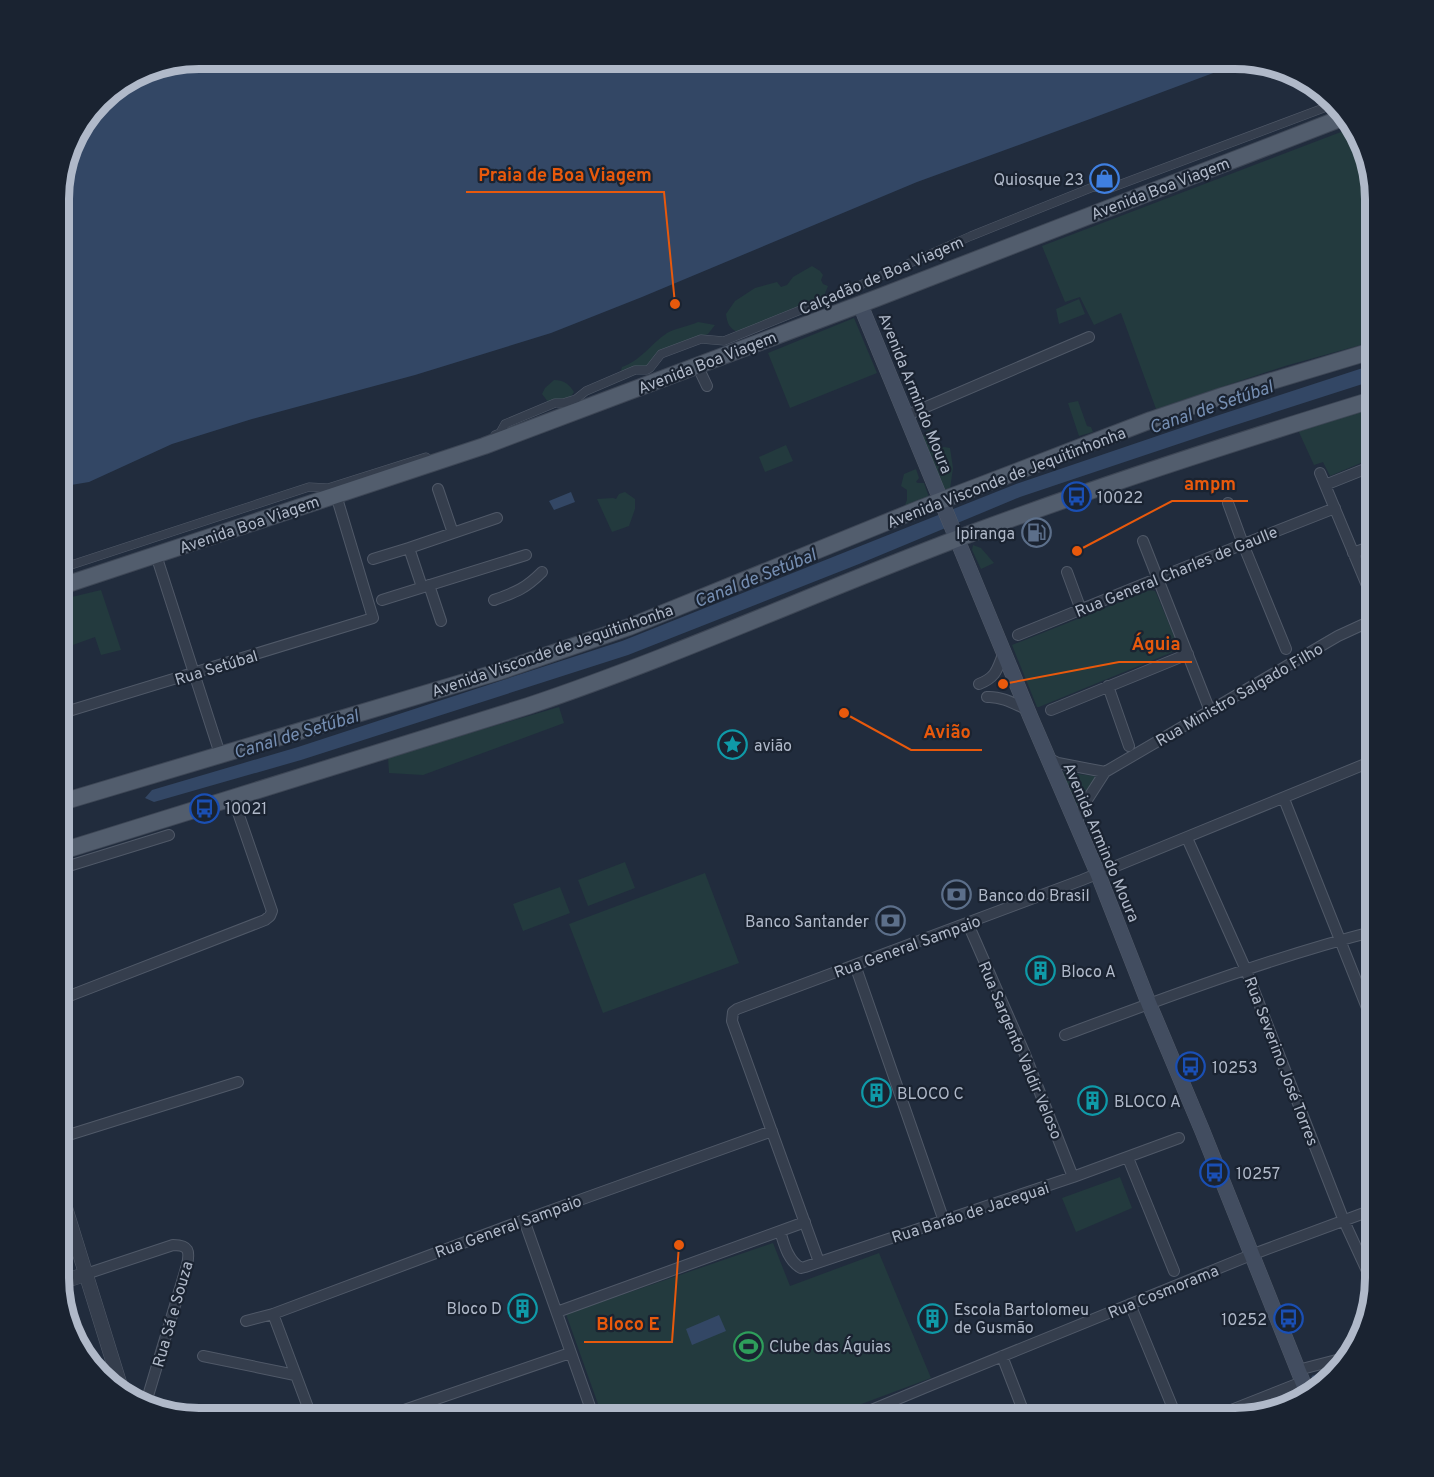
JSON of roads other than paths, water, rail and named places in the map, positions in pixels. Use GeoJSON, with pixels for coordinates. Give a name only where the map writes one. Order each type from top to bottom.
{"type":"FeatureCollection","features":[{"type":"Feature","properties":{"kind":"main road","name":"Avenida Boa Viagem"},"geometry":{"type":"LineString","coordinates":[[69,584],[484,446],[1338,120]]}},
{"type":"Feature","properties":{"kind":"main road","name":"Avenida Armindo Moura"},"geometry":{"type":"LineString","coordinates":[[860,304],[1098,874],[1303,1384]]}},
{"type":"Feature","properties":{"kind":"main road","name":"Avenida Visconde de Jequitinhonha"},"geometry":{"type":"LineString","coordinates":[[69,800],[501,671],[629,627],[943,505],[1152,420],[1222,396],[1365,353]]}},
{"type":"Feature","properties":{"kind":"main road"},"geometry":{"type":"LineString","coordinates":[[69,849],[593,684],[955,533],[1365,402]]}},
{"type":"Feature","properties":{"kind":"street","name":"Calçadão de Boa Viagem"},"geometry":{"type":"LineString","coordinates":[[69,566],[309,487],[328,488],[500,433],[505,424],[555,403],[563,404],[576,399],[586,391],[635,370],[647,370],[661,354],[701,339],[724,341],[1093,187],[1108,189],[1327,107]]}},
{"type":"Feature","properties":{"kind":"street"},"geometry":{"type":"LineString","coordinates":[[905,416],[1089,337]]}},
{"type":"Feature","properties":{"kind":"street"},"geometry":{"type":"LineString","coordinates":[[697,365],[707,387]]}},
{"type":"Feature","properties":{"kind":"street"},"geometry":{"type":"LineString","coordinates":[[1325,485],[1365,469]]}},
{"type":"Feature","properties":{"kind":"street"},"geometry":{"type":"LineString","coordinates":[[1320,473],[1365,581]]}},
{"type":"Feature","properties":{"kind":"street"},"geometry":{"type":"LineString","coordinates":[[438,489],[453,533]]}},
{"type":"Feature","properties":{"kind":"street","name":"Rua Setúbal"},"geometry":{"type":"LineString","coordinates":[[69,711],[373,618],[336,495]]}},
{"type":"Feature","properties":{"kind":"street"},"geometry":{"type":"LineString","coordinates":[[1228,503],[1286,649]]}},
{"type":"Feature","properties":{"kind":"street","name":"Rua General Charles de Gaulle"},"geometry":{"type":"LineString","coordinates":[[1018,635],[1335,508]]}},
{"type":"Feature","properties":{"kind":"street"},"geometry":{"type":"LineString","coordinates":[[373,559],[497,518]]}},
{"type":"Feature","properties":{"kind":"street"},"geometry":{"type":"LineString","coordinates":[[1143,540],[1210,711]]}},
{"type":"Feature","properties":{"kind":"street"},"geometry":{"type":"LineString","coordinates":[[409,548],[441,621]]}},
{"type":"Feature","properties":{"kind":"street"},"geometry":{"type":"LineString","coordinates":[[1353,553],[1365,549]]}},
{"type":"Feature","properties":{"kind":"street"},"geometry":{"type":"LineString","coordinates":[[156,555],[220,754]]}},
{"type":"Feature","properties":{"kind":"street"},"geometry":{"type":"LineString","coordinates":[[382,600],[526,555]]}},
{"type":"Feature","properties":{"kind":"street"},"geometry":{"type":"LineString","coordinates":[[494,600],[519,591],[542,572]]}},
{"type":"Feature","properties":{"kind":"street"},"geometry":{"type":"LineString","coordinates":[[1067,572],[1081,610]]}},
{"type":"Feature","properties":{"kind":"street","name":"Rua Ministro Salgado Filho"},"geometry":{"type":"LineString","coordinates":[[1076,823],[1087,800],[1105,772],[1338,636],[1365,624]]}},
{"type":"Feature","properties":{"kind":"street"},"geometry":{"type":"LineString","coordinates":[[1004,652],[991,679],[991,697],[1011,702],[1028,710]]}},
{"type":"Feature","properties":{"kind":"street"},"geometry":{"type":"LineString","coordinates":[[1051,710],[1188,654]]}},
{"type":"Feature","properties":{"kind":"street"},"geometry":{"type":"LineString","coordinates":[[979,684],[991,679]]}},
{"type":"Feature","properties":{"kind":"street"},"geometry":{"type":"LineString","coordinates":[[1108,686],[1130,746]]}},
{"type":"Feature","properties":{"kind":"street"},"geometry":{"type":"LineString","coordinates":[[1048,758],[1058,763],[1105,772]]}},
{"type":"Feature","properties":{"kind":"street","name":"Rua General Sampaio"},"geometry":{"type":"LineString","coordinates":[[819,1262],[732,1021],[733,1012],[1098,874],[1365,768]]}},
{"type":"Feature","properties":{"kind":"street"},"geometry":{"type":"LineString","coordinates":[[69,996],[265,920],[270,916],[272,911],[233,798]]}},
{"type":"Feature","properties":{"kind":"street"},"geometry":{"type":"LineString","coordinates":[[1284,799],[1365,1002]]}},
{"type":"Feature","properties":{"kind":"street"},"geometry":{"type":"LineString","coordinates":[[69,866],[169,835]]}},
{"type":"Feature","properties":{"kind":"street","name":"Rua Severino José Torres"},"geometry":{"type":"LineString","coordinates":[[1187,838],[1246,970],[1344,1221],[1365,1266]]}},
{"type":"Feature","properties":{"kind":"street","name":"Rua Sargento Valdir Veloso"},"geometry":{"type":"LineString","coordinates":[[968,924],[1024,1052],[1074,1177]]}},
{"type":"Feature","properties":{"kind":"street"},"geometry":{"type":"LineString","coordinates":[[1065,1035],[1246,970],[1365,934]]}},
{"type":"Feature","properties":{"kind":"street"},"geometry":{"type":"LineString","coordinates":[[855,965],[944,1221]]}},
{"type":"Feature","properties":{"kind":"street"},"geometry":{"type":"LineString","coordinates":[[69,1135],[238,1082]]}},
{"type":"Feature","properties":{"kind":"street","name":"Rua General Sampaio"},"geometry":{"type":"LineString","coordinates":[[246,1321],[273,1314],[524,1220],[772,1131]]}},
{"type":"Feature","properties":{"kind":"street","name":"Rua Barão de Jaceguai"},"geometry":{"type":"LineString","coordinates":[[780,1231],[788,1254],[794,1264],[801,1268],[1074,1177],[1179,1138]]}},
{"type":"Feature","properties":{"kind":"street"},"geometry":{"type":"LineString","coordinates":[[1128,1158],[1174,1271]]}},
{"type":"Feature","properties":{"kind":"street","name":"Rua Cosmorama"},"geometry":{"type":"LineString","coordinates":[[879,1407],[1251,1255],[1365,1213]]}},
{"type":"Feature","properties":{"kind":"street"},"geometry":{"type":"LineString","coordinates":[[524,1220],[590,1408]]}},
{"type":"Feature","properties":{"kind":"street"},"geometry":{"type":"LineString","coordinates":[[69,1221],[119,1380]]}},
{"type":"Feature","properties":{"kind":"street"},"geometry":{"type":"LineString","coordinates":[[556,1312],[805,1222]]}},
{"type":"Feature","properties":{"kind":"street","name":"Rua Sá e Souza"},"geometry":{"type":"LineString","coordinates":[[69,1280],[173,1245],[180,1245],[188,1250],[187,1265],[148,1397]]}},
{"type":"Feature","properties":{"kind":"street"},"geometry":{"type":"LineString","coordinates":[[1130,1304],[1173,1408]]}},
{"type":"Feature","properties":{"kind":"street"},"geometry":{"type":"LineString","coordinates":[[273,1314],[308,1408]]}},
{"type":"Feature","properties":{"kind":"street"},"geometry":{"type":"LineString","coordinates":[[412,1408],[570,1353]]}},
{"type":"Feature","properties":{"kind":"street"},"geometry":{"type":"LineString","coordinates":[[203,1356],[295,1375]]}},
{"type":"Feature","properties":{"kind":"street"},"geometry":{"type":"LineString","coordinates":[[1002,1356],[1022,1408]]}},
{"type":"Feature","properties":{"kind":"street"},"geometry":{"type":"LineString","coordinates":[[1241,1408],[1303,1384],[1328,1369]]}},
{"type":"Feature","properties":{"kind":"water"},"geometry":{"type":"Polygon","coordinates":[[[199,69],[1224,69],[917,182],[551,333],[415,375],[252,419],[172,444],[89,482],[69,485],[69,190],[71,173],[82,141],[101,113],[127,91],[157,76],[173,71],[199,69]]]}},
{"type":"Feature","properties":{"kind":"water"},"geometry":{"type":"Polygon","coordinates":[[[1365,367],[1365,383],[1020,497],[859,564],[628,655],[301,760],[154,802],[145,798],[152,790],[298,747],[622,641],[1016,484],[1365,367]]]}},
{"type":"Feature","properties":{"kind":"water"},"geometry":{"type":"Polygon","coordinates":[[[571,492],[575,502],[554,510],[549,501],[571,492]]]}},
{"type":"Feature","properties":{"kind":"water"},"geometry":{"type":"Polygon","coordinates":[[[719,1315],[726,1331],[692,1345],[686,1329],[719,1315]]]}},
{"type":"Feature","properties":{"kind":"waterway"},"geometry":{"type":"LineString","coordinates":[[1313,1377],[1323,1374]]}},
{"type":"Feature","properties":{"kind":"place","name":"Quiosque 23"},"geometry":{"type":"Point","coordinates":[1105,179]}},
{"type":"Feature","properties":{"kind":"place","name":"Praia de Boa Viagem"},"geometry":{"type":"Point","coordinates":[675,304]}},
{"type":"Feature","properties":{"kind":"place","name":"10022"},"geometry":{"type":"Point","coordinates":[1076,497]}},
{"type":"Feature","properties":{"kind":"place","name":"Ipiranga"},"geometry":{"type":"Point","coordinates":[1036,533]}},
{"type":"Feature","properties":{"kind":"place","name":"ampm"},"geometry":{"type":"Point","coordinates":[1077,551]}},
{"type":"Feature","properties":{"kind":"place","name":"Águia"},"geometry":{"type":"Point","coordinates":[1003,684]}},
{"type":"Feature","properties":{"kind":"place","name":"Avião"},"geometry":{"type":"Point","coordinates":[844,713]}},
{"type":"Feature","properties":{"kind":"place","name":"avião"},"geometry":{"type":"Point","coordinates":[733,745]}},
{"type":"Feature","properties":{"kind":"place","name":"10021"},"geometry":{"type":"Point","coordinates":[204,808]}},
{"type":"Feature","properties":{"kind":"place","name":"Banco do Brasil"},"geometry":{"type":"Point","coordinates":[957,895]}},
{"type":"Feature","properties":{"kind":"place","name":"Banco Santander"},"geometry":{"type":"Point","coordinates":[890,921]}},
{"type":"Feature","properties":{"kind":"place","name":"Bloco A"},"geometry":{"type":"Point","coordinates":[1040,971]}},
{"type":"Feature","properties":{"kind":"place","name":"10253"},"geometry":{"type":"Point","coordinates":[1191,1067]}},
{"type":"Feature","properties":{"kind":"place","name":"BLOCO C"},"geometry":{"type":"Point","coordinates":[876,1093]}},
{"type":"Feature","properties":{"kind":"place","name":"BLOCO A"},"geometry":{"type":"Point","coordinates":[1093,1101]}},
{"type":"Feature","properties":{"kind":"place","name":"10257"},"geometry":{"type":"Point","coordinates":[1215,1173]}},
{"type":"Feature","properties":{"kind":"place","name":"Bloco E"},"geometry":{"type":"Point","coordinates":[679,1245]}},
{"type":"Feature","properties":{"kind":"place","name":"Bloco D"},"geometry":{"type":"Point","coordinates":[523,1308]}},
{"type":"Feature","properties":{"kind":"place","name":"Escola Bartolomeu de Gusmão"},"geometry":{"type":"Point","coordinates":[933,1318]}},
{"type":"Feature","properties":{"kind":"place","name":"10252"},"geometry":{"type":"Point","coordinates":[1288,1319]}},
{"type":"Feature","properties":{"kind":"place","name":"Clube das Águias"},"geometry":{"type":"Point","coordinates":[748,1346]}},
{"type":"Feature","properties":{"kind":"water label","name":"Canal de Setúbal"},"geometry":{"type":"Point","coordinates":[1211,407]}},
{"type":"Feature","properties":{"kind":"water label","name":"Canal de Setúbal"},"geometry":{"type":"Point","coordinates":[755,578]}},
{"type":"Feature","properties":{"kind":"water label","name":"Canal de Setúbal"},"geometry":{"type":"Point","coordinates":[296,734]}}]}
